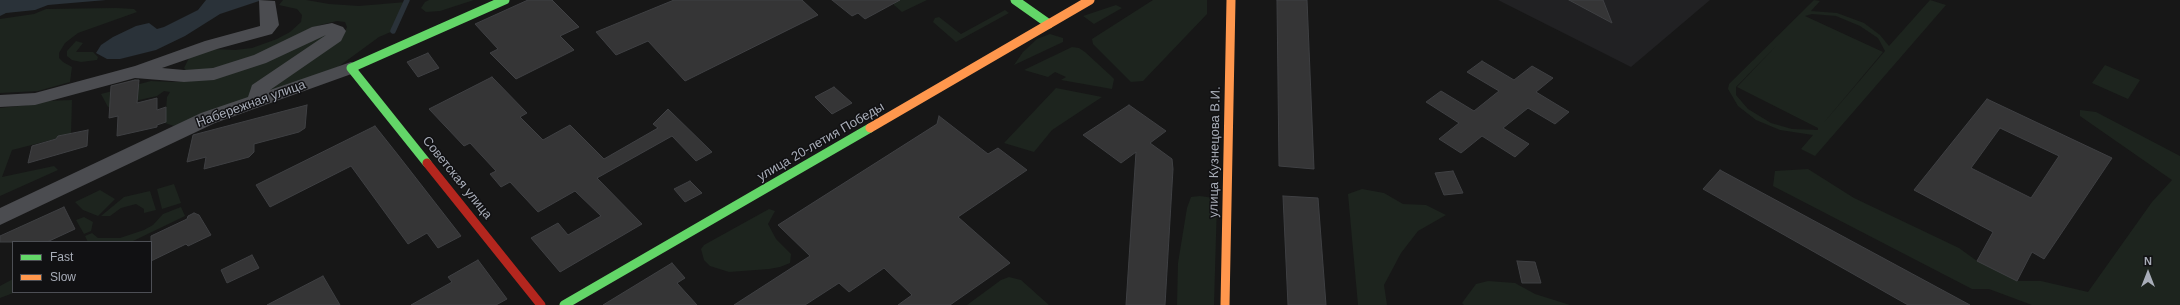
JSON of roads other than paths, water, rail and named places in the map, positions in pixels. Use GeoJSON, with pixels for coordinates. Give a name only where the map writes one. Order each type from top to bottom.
{"type":"FeatureCollection","features":[{"type":"Feature","properties":{"kind":"street","name":"Набережная улица"},"geometry":{"type":"LineString","coordinates":[[0,217],[208,118],[351,68],[505,0]]}},
{"type":"Feature","properties":{"kind":"street"},"geometry":{"type":"LineString","coordinates":[[1015,0],[1049,24]]}},
{"type":"Feature","properties":{"kind":"street","name":"улица 20-летия Победы"},"geometry":{"type":"LineString","coordinates":[[564,305],[1090,0]]}},
{"type":"Feature","properties":{"kind":"street","name":"улица Кузнецова В.И."},"geometry":{"type":"LineString","coordinates":[[1225,305],[1231,0]]}},
{"type":"Feature","properties":{"kind":"street"},"geometry":{"type":"LineString","coordinates":[[0,102],[35,100],[135,72],[211,45],[266,30],[270,25],[267,1]]}},
{"type":"Feature","properties":{"kind":"street"},"geometry":{"type":"LineString","coordinates":[[135,72],[184,76],[214,74],[266,57],[318,31],[332,29],[337,31],[330,41],[258,89],[257,101]]}},
{"type":"Feature","properties":{"kind":"street","name":"Советская улица"},"geometry":{"type":"LineString","coordinates":[[351,68],[541,305]]}},
{"type":"Feature","properties":{"kind":"waterway"},"geometry":{"type":"LineString","coordinates":[[393,31],[407,0]]}}]}
